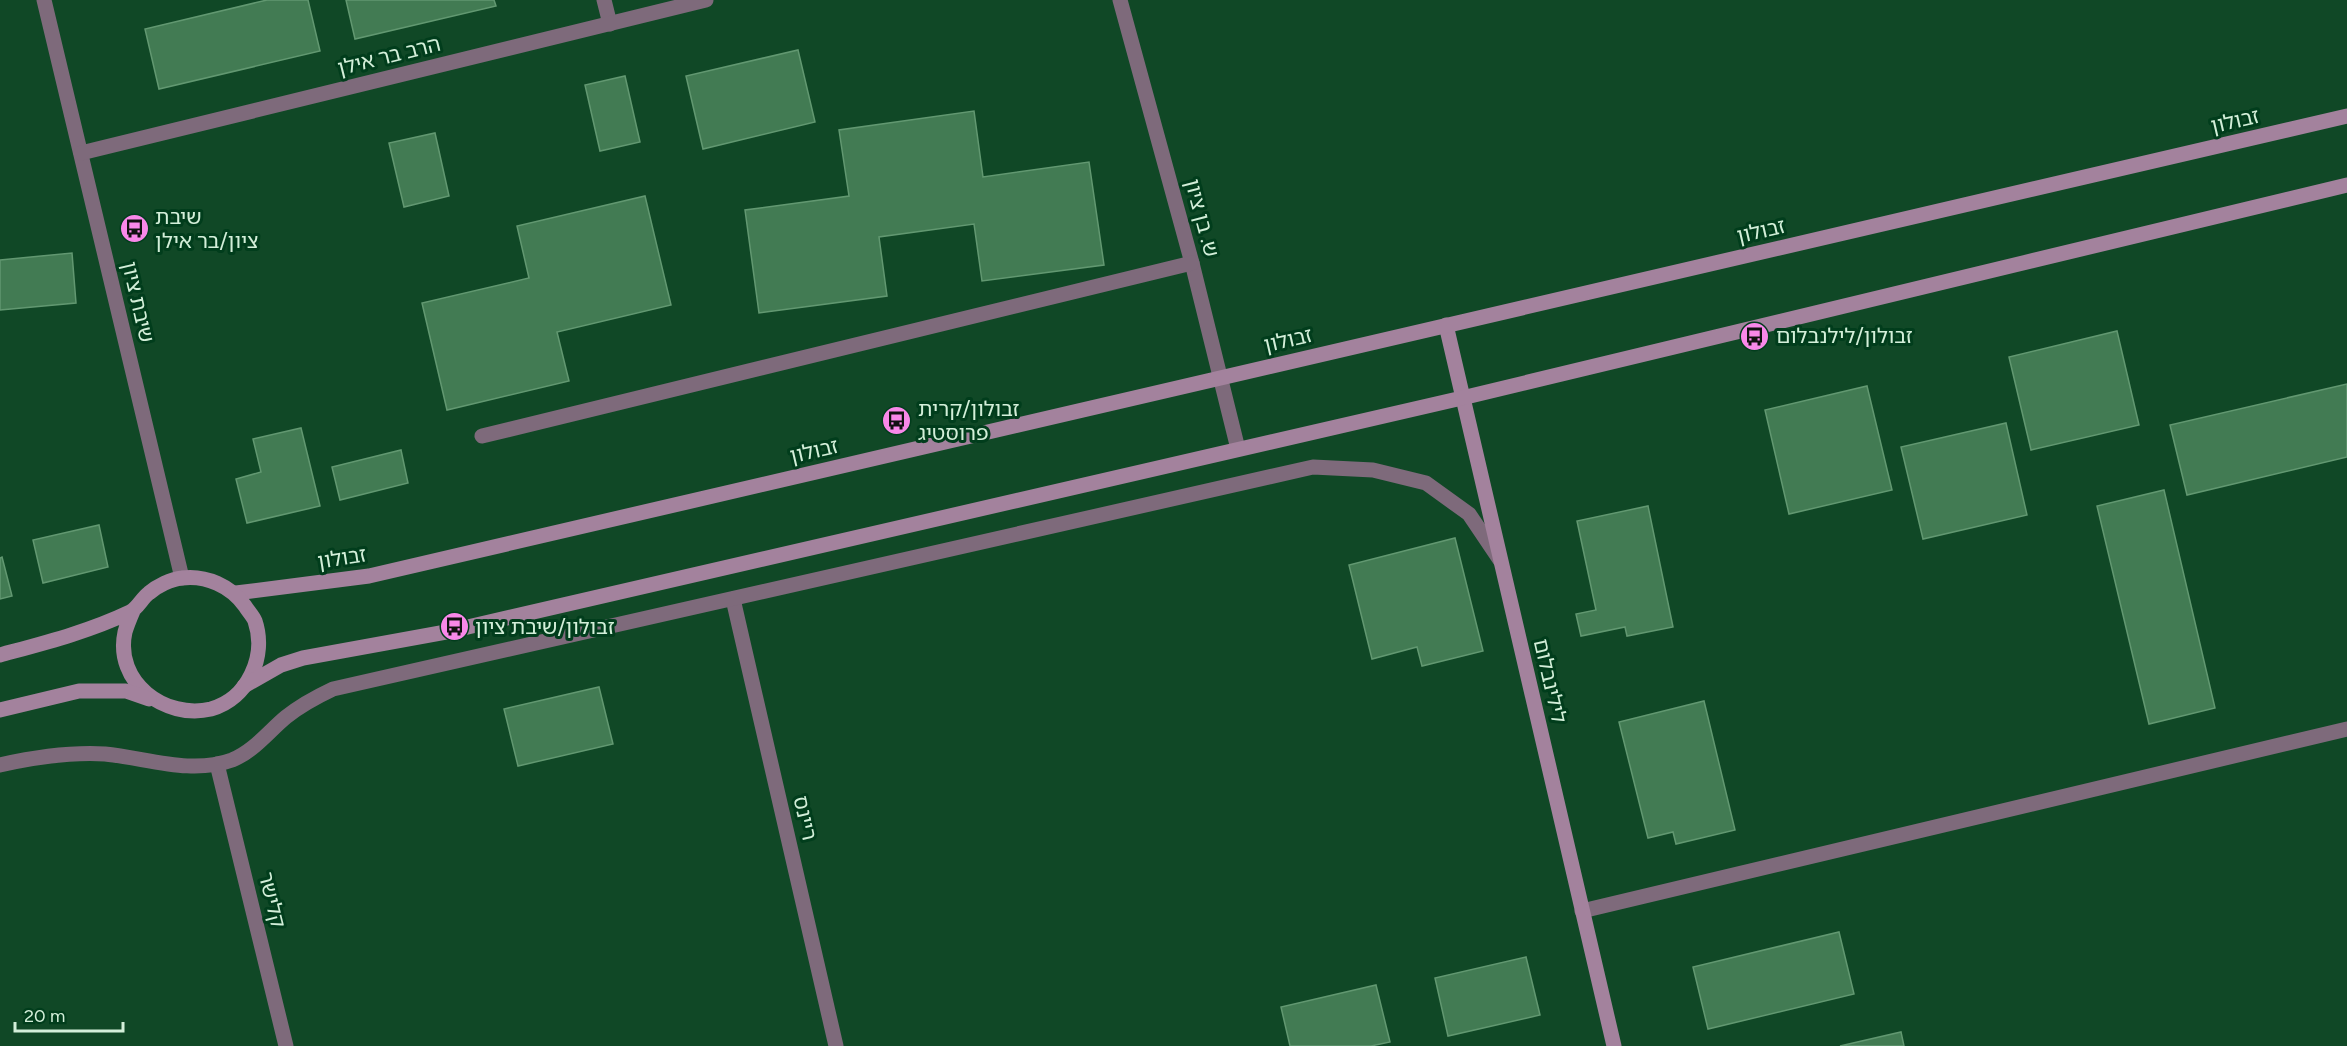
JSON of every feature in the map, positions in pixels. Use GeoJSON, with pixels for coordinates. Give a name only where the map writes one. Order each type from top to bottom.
{"type":"FeatureCollection","features":[{"type":"Feature","properties":{"kind":"main road","name":"זבולון"},"geometry":{"type":"LineString","coordinates":[[236,593],[369,576],[2347,116]]}},
{"type":"Feature","properties":{"kind":"main road"},"geometry":{"type":"LineString","coordinates":[[244,687],[281,665],[303,658],[446,632],[1462,398],[2347,185]]}},
{"type":"Feature","properties":{"kind":"main road","name":"לילינבלום"},"geometry":{"type":"LineString","coordinates":[[1446,325],[1614,1046]]}},
{"type":"Feature","properties":{"kind":"main road"},"geometry":{"type":"LineString","coordinates":[[0,710],[79,691],[126,691],[184,712],[212,708],[236,695],[244,687],[254,671],[259,651],[255,621],[236,593],[206,579],[182,578],[170,581],[148,593],[133,611],[125,633],[124,654],[129,671],[139,687],[155,701]]}},
{"type":"Feature","properties":{"kind":"main road"},"geometry":{"type":"LineString","coordinates":[[0,655],[74,635],[133,611]]}},
{"type":"Feature","properties":{"kind":"street","name":"שיבת ציון"},"geometry":{"type":"LineString","coordinates":[[44,0],[182,578]]}},
{"type":"Feature","properties":{"kind":"street"},"geometry":{"type":"LineString","coordinates":[[604,0],[610,24]]}},
{"type":"Feature","properties":{"kind":"street","name":"הרב בר אילן"},"geometry":{"type":"LineString","coordinates":[[81,153],[706,0]]}},
{"type":"Feature","properties":{"kind":"street","name":"ש. בן ציון"},"geometry":{"type":"LineString","coordinates":[[1120,0],[1192,263],[1238,449]]}},
{"type":"Feature","properties":{"kind":"street"},"geometry":{"type":"LineString","coordinates":[[482,436],[1192,263]]}},
{"type":"Feature","properties":{"kind":"street"},"geometry":{"type":"LineString","coordinates":[[0,765],[30,758],[71,753],[105,754],[188,766],[217,764],[233,760],[249,751],[304,703],[333,690],[1313,467],[1373,470],[1426,483],[1468,514],[1500,560]]}},
{"type":"Feature","properties":{"kind":"street","name":"ריינס"},"geometry":{"type":"LineString","coordinates":[[733,599],[836,1046]]}},
{"type":"Feature","properties":{"kind":"street"},"geometry":{"type":"LineString","coordinates":[[1582,911],[2347,729]]}},
{"type":"Feature","properties":{"kind":"street","name":"קלישר"},"geometry":{"type":"LineString","coordinates":[[217,764],[286,1046]]}},
{"type":"Feature","properties":{"kind":"building"},"geometry":{"type":"Polygon","coordinates":[[[267,0],[308,0],[320,51],[159,89],[145,29],[267,0]]]}},
{"type":"Feature","properties":{"kind":"building"},"geometry":{"type":"Polygon","coordinates":[[[346,0],[494,0],[496,6],[355,39],[346,0]]]}},
{"type":"Feature","properties":{"kind":"building"},"geometry":{"type":"Polygon","coordinates":[[[798,50],[815,122],[703,149],[686,76],[798,50]]]}},
{"type":"Feature","properties":{"kind":"building"},"geometry":{"type":"Polygon","coordinates":[[[625,76],[640,142],[600,151],[585,85],[625,76]]]}},
{"type":"Feature","properties":{"kind":"building"},"geometry":{"type":"Polygon","coordinates":[[[974,111],[983,177],[1089,162],[1104,265],[982,281],[974,224],[879,237],[887,296],[759,313],[745,210],[849,196],[839,130],[974,111]]]}},
{"type":"Feature","properties":{"kind":"building"},"geometry":{"type":"Polygon","coordinates":[[[435,133],[449,196],[404,207],[389,143],[435,133]]]}},
{"type":"Feature","properties":{"kind":"building"},"geometry":{"type":"Polygon","coordinates":[[[645,196],[671,305],[557,332],[569,381],[447,410],[422,303],[529,278],[517,226],[645,196]]]}},
{"type":"Feature","properties":{"kind":"building"},"geometry":{"type":"Polygon","coordinates":[[[72,253],[76,303],[0,310],[0,260],[72,253]]]}},
{"type":"Feature","properties":{"kind":"building"},"geometry":{"type":"Polygon","coordinates":[[[2117,331],[2139,425],[2031,450],[2009,357],[2117,331]]]}},
{"type":"Feature","properties":{"kind":"building"},"geometry":{"type":"Polygon","coordinates":[[[2347,384],[2347,457],[2187,495],[2170,425],[2347,384]]]}},
{"type":"Feature","properties":{"kind":"building"},"geometry":{"type":"Polygon","coordinates":[[[1867,386],[1892,490],[1789,514],[1765,410],[1867,386]]]}},
{"type":"Feature","properties":{"kind":"building"},"geometry":{"type":"Polygon","coordinates":[[[2006,423],[2027,515],[1923,539],[1901,447],[2006,423]]]}},
{"type":"Feature","properties":{"kind":"building"},"geometry":{"type":"Polygon","coordinates":[[[301,428],[320,506],[247,523],[236,479],[261,472],[253,439],[301,428]]]}},
{"type":"Feature","properties":{"kind":"building"},"geometry":{"type":"Polygon","coordinates":[[[401,450],[408,483],[340,500],[332,467],[401,450]]]}},
{"type":"Feature","properties":{"kind":"building"},"geometry":{"type":"Polygon","coordinates":[[[2164,490],[2215,708],[2149,724],[2097,506],[2164,490]]]}},
{"type":"Feature","properties":{"kind":"building"},"geometry":{"type":"Polygon","coordinates":[[[1648,506],[1673,627],[1627,636],[1625,627],[1581,636],[1576,614],[1596,610],[1577,521],[1648,506]]]}},
{"type":"Feature","properties":{"kind":"building"},"geometry":{"type":"Polygon","coordinates":[[[99,525],[108,567],[43,583],[33,540],[99,525]]]}},
{"type":"Feature","properties":{"kind":"building"},"geometry":{"type":"Polygon","coordinates":[[[1455,538],[1483,651],[1422,666],[1417,647],[1372,659],[1349,565],[1455,538]]]}},
{"type":"Feature","properties":{"kind":"building"},"geometry":{"type":"Polygon","coordinates":[[[2,557],[12,596],[0,599],[0,558],[2,557]]]}},
{"type":"Feature","properties":{"kind":"building"},"geometry":{"type":"Polygon","coordinates":[[[599,687],[613,744],[518,766],[504,709],[599,687]]]}},
{"type":"Feature","properties":{"kind":"building"},"geometry":{"type":"Polygon","coordinates":[[[1704,701],[1735,830],[1676,844],[1673,832],[1648,838],[1619,722],[1704,701]]]}},
{"type":"Feature","properties":{"kind":"building"},"geometry":{"type":"Polygon","coordinates":[[[1839,932],[1854,994],[1708,1029],[1693,967],[1839,932]]]}},
{"type":"Feature","properties":{"kind":"building"},"geometry":{"type":"Polygon","coordinates":[[[1526,957],[1540,1015],[1448,1036],[1435,978],[1526,957]]]}},
{"type":"Feature","properties":{"kind":"building"},"geometry":{"type":"Polygon","coordinates":[[[1376,985],[1390,1042],[1371,1046],[1290,1046],[1281,1007],[1376,985]]]}},
{"type":"Feature","properties":{"kind":"building"},"geometry":{"type":"Polygon","coordinates":[[[1901,1032],[1904,1046],[1840,1046],[1901,1032]]]}},
{"type":"Feature","properties":{"kind":"place","name":"שיבת ציון/בר אילן"},"geometry":{"type":"Point","coordinates":[134,229]}},
{"type":"Feature","properties":{"kind":"place","name":"זבולון/לילנבלום"},"geometry":{"type":"Point","coordinates":[1755,336]}},
{"type":"Feature","properties":{"kind":"place","name":"זבולון/קרית פרוסטיג"},"geometry":{"type":"Point","coordinates":[897,421]}},
{"type":"Feature","properties":{"kind":"place","name":"זבולון/שיבת ציון"},"geometry":{"type":"Point","coordinates":[454,627]}}]}
